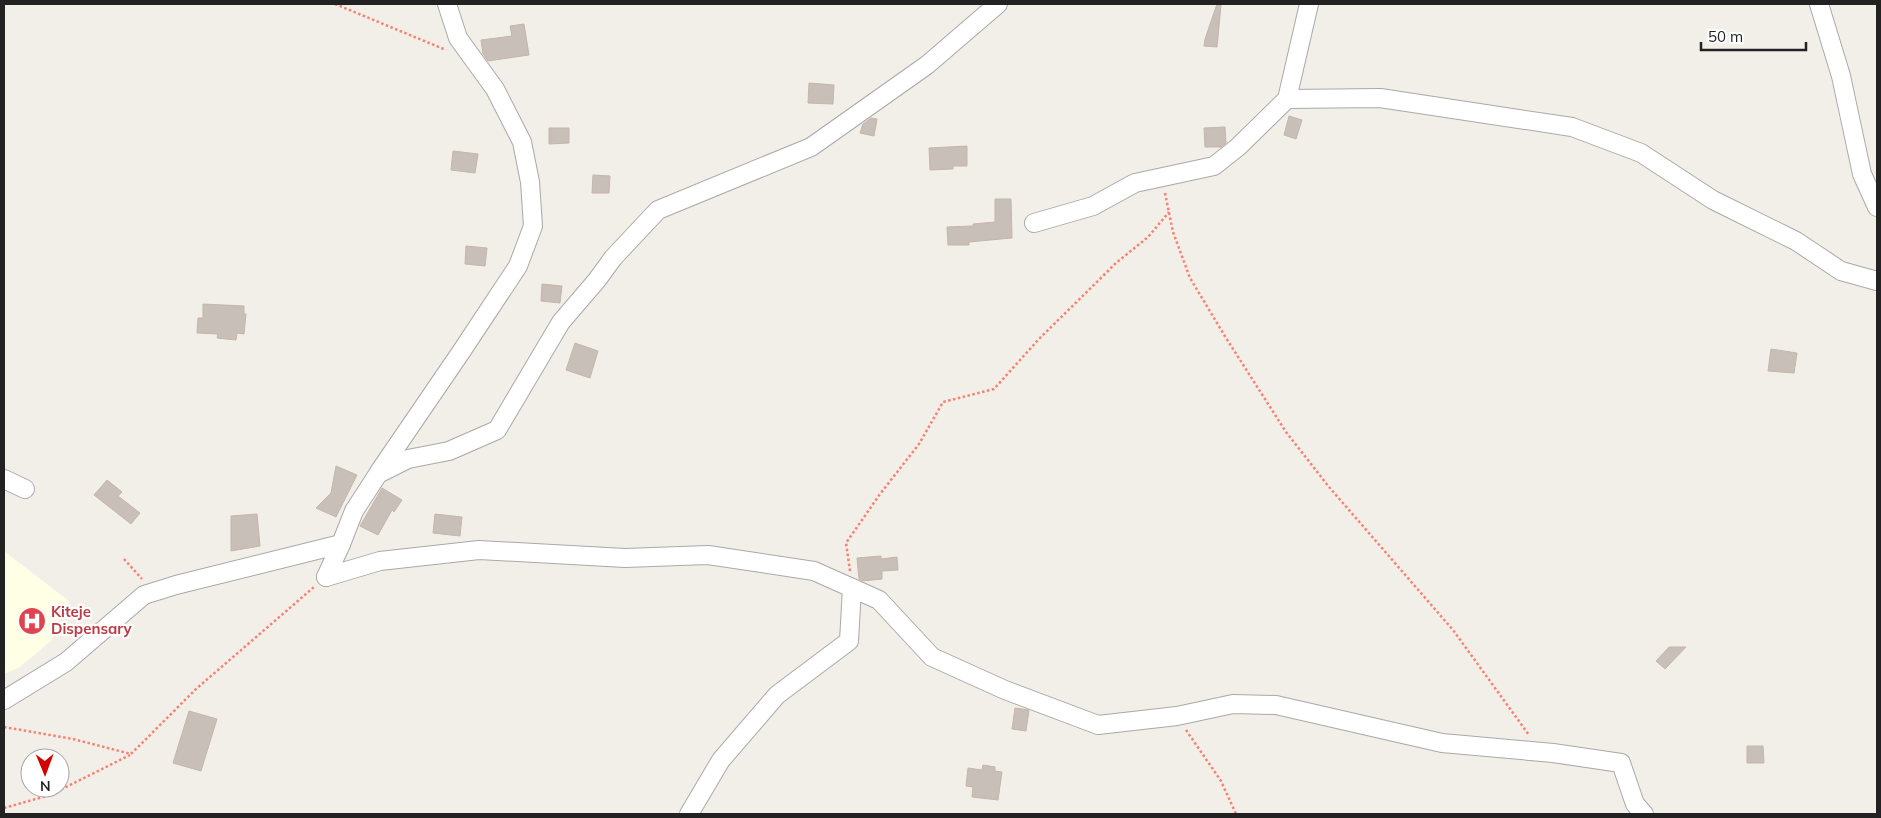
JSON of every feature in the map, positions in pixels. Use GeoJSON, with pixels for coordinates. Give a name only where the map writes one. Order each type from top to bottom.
{"type":"FeatureCollection","features":[{"type":"Feature","properties":{"kind":"street"},"geometry":{"type":"LineString","coordinates":[[326,577],[354,511],[518,266],[533,226],[530,182],[522,142],[496,89],[458,38],[447,4]]}},
{"type":"Feature","properties":{"kind":"street"},"geometry":{"type":"LineString","coordinates":[[378,474],[408,459],[449,451],[497,430],[561,322],[613,258],[658,210],[811,147],[927,65],[998,4]]}},
{"type":"Feature","properties":{"kind":"street"},"geometry":{"type":"LineString","coordinates":[[1034,223],[1093,206],[1135,183],[1214,166],[1238,147],[1287,99],[1308,4]]}},
{"type":"Feature","properties":{"kind":"street"},"geometry":{"type":"LineString","coordinates":[[1819,4],[1841,76],[1862,174],[1877,207]]}},
{"type":"Feature","properties":{"kind":"street"},"geometry":{"type":"LineString","coordinates":[[1287,99],[1380,98],[1572,127],[1641,153],[1713,200],[1796,241],[1841,271],[1877,281]]}},
{"type":"Feature","properties":{"kind":"street"},"geometry":{"type":"LineString","coordinates":[[4,479],[25,489]]}},
{"type":"Feature","properties":{"kind":"street"},"geometry":{"type":"LineString","coordinates":[[4,700],[66,662],[144,595],[155,593],[176,584],[341,544]]}},
{"type":"Feature","properties":{"kind":"street"},"geometry":{"type":"LineString","coordinates":[[326,577],[380,561],[479,550],[625,558],[708,555],[814,571],[879,600],[932,656],[1005,690],[1098,725],[1177,716],[1233,704],[1276,705],[1442,743],[1542,752],[1621,763],[1635,804],[1644,814]]}},
{"type":"Feature","properties":{"kind":"street"},"geometry":{"type":"LineString","coordinates":[[689,814],[721,760],[777,695],[849,641],[852,588]]}},
{"type":"Feature","properties":{"kind":"path"},"geometry":{"type":"LineString","coordinates":[[335,4],[451,52]]}},
{"type":"Feature","properties":{"kind":"path"},"geometry":{"type":"LineString","coordinates":[[1162,177],[1172,232],[1190,278],[1286,432],[1329,487],[1453,630],[1542,752]]}},
{"type":"Feature","properties":{"kind":"path"},"geometry":{"type":"LineString","coordinates":[[852,588],[846,543],[880,494],[919,444],[943,402],[994,388],[1038,340],[1103,276],[1148,237],[1169,212]]}},
{"type":"Feature","properties":{"kind":"path"},"geometry":{"type":"LineString","coordinates":[[124,559],[155,593]]}},
{"type":"Feature","properties":{"kind":"path"},"geometry":{"type":"LineString","coordinates":[[4,808],[50,795],[132,754],[196,689],[326,577]]}},
{"type":"Feature","properties":{"kind":"path"},"geometry":{"type":"LineString","coordinates":[[1177,716],[1221,781],[1236,814]]}},
{"type":"Feature","properties":{"kind":"path"},"geometry":{"type":"LineString","coordinates":[[4,727],[73,739],[132,754]]}},
{"type":"Feature","properties":{"kind":"shaded area","name":"Kiteje Dispensary"},"geometry":{"type":"Polygon","coordinates":[[[4,551],[69,601],[51,641],[20,667],[4,674],[4,551]]]}},
{"type":"Feature","properties":{"kind":"building"},"geometry":{"type":"Polygon","coordinates":[[[1217,4],[1221,5],[1217,47],[1204,46],[1205,39],[1217,4]]]}},
{"type":"Feature","properties":{"kind":"building"},"geometry":{"type":"Polygon","coordinates":[[[524,24],[529,55],[488,61],[483,54],[481,40],[512,36],[510,26],[524,24]]]}},
{"type":"Feature","properties":{"kind":"building"},"geometry":{"type":"Polygon","coordinates":[[[809,83],[834,85],[833,104],[808,103],[809,83]]]}},
{"type":"Feature","properties":{"kind":"building"},"geometry":{"type":"Polygon","coordinates":[[[1289,116],[1302,120],[1296,139],[1284,135],[1289,116]]]}},
{"type":"Feature","properties":{"kind":"building"},"geometry":{"type":"Polygon","coordinates":[[[871,118],[877,119],[874,136],[860,133],[863,124],[871,118]]]}},
{"type":"Feature","properties":{"kind":"building"},"geometry":{"type":"Polygon","coordinates":[[[1225,127],[1226,143],[1221,147],[1205,147],[1204,128],[1225,127]]]}},
{"type":"Feature","properties":{"kind":"building"},"geometry":{"type":"Polygon","coordinates":[[[549,128],[569,128],[569,143],[549,144],[549,128]]]}},
{"type":"Feature","properties":{"kind":"building"},"geometry":{"type":"Polygon","coordinates":[[[967,146],[967,166],[953,166],[953,169],[930,170],[929,148],[967,146]]]}},
{"type":"Feature","properties":{"kind":"building"},"geometry":{"type":"Polygon","coordinates":[[[453,151],[478,154],[475,173],[451,170],[453,151]]]}},
{"type":"Feature","properties":{"kind":"building"},"geometry":{"type":"Polygon","coordinates":[[[593,175],[610,176],[609,193],[592,193],[593,175]]]}},
{"type":"Feature","properties":{"kind":"building"},"geometry":{"type":"Polygon","coordinates":[[[995,199],[1011,199],[1012,238],[969,242],[969,245],[948,245],[947,227],[973,226],[973,224],[995,222],[995,199]]]}},
{"type":"Feature","properties":{"kind":"building"},"geometry":{"type":"Polygon","coordinates":[[[466,246],[487,248],[485,266],[465,264],[466,246]]]}},
{"type":"Feature","properties":{"kind":"building"},"geometry":{"type":"Polygon","coordinates":[[[542,284],[562,286],[560,303],[541,301],[542,284]]]}},
{"type":"Feature","properties":{"kind":"building"},"geometry":{"type":"Polygon","coordinates":[[[203,304],[244,306],[244,314],[246,314],[244,334],[237,333],[236,340],[217,338],[218,334],[197,333],[198,318],[203,318],[203,304]]]}},
{"type":"Feature","properties":{"kind":"building"},"geometry":{"type":"Polygon","coordinates":[[[575,343],[598,351],[590,378],[566,370],[575,343]]]}},
{"type":"Feature","properties":{"kind":"building"},"geometry":{"type":"Polygon","coordinates":[[[1771,349],[1797,353],[1794,373],[1768,371],[1771,349]]]}},
{"type":"Feature","properties":{"kind":"building"},"geometry":{"type":"Polygon","coordinates":[[[336,466],[357,475],[336,517],[316,508],[331,493],[336,466]]]}},
{"type":"Feature","properties":{"kind":"building"},"geometry":{"type":"Polygon","coordinates":[[[107,480],[122,492],[118,496],[140,513],[131,524],[94,495],[107,480]]]}},
{"type":"Feature","properties":{"kind":"building"},"geometry":{"type":"Polygon","coordinates":[[[382,488],[402,500],[394,512],[392,510],[378,535],[360,526],[382,488]]]}},
{"type":"Feature","properties":{"kind":"building"},"geometry":{"type":"Polygon","coordinates":[[[257,514],[260,546],[231,551],[231,516],[257,514]]]}},
{"type":"Feature","properties":{"kind":"building"},"geometry":{"type":"Polygon","coordinates":[[[435,514],[462,517],[460,536],[433,533],[435,514]]]}},
{"type":"Feature","properties":{"kind":"building"},"geometry":{"type":"Polygon","coordinates":[[[881,556],[881,559],[897,557],[898,570],[882,571],[882,579],[863,581],[859,579],[857,558],[881,556]]]}},
{"type":"Feature","properties":{"kind":"building"},"geometry":{"type":"Polygon","coordinates":[[[1669,647],[1686,647],[1665,669],[1656,661],[1669,647]]]}},
{"type":"Feature","properties":{"kind":"building"},"geometry":{"type":"Polygon","coordinates":[[[1015,708],[1029,710],[1026,731],[1012,729],[1015,708]]]}},
{"type":"Feature","properties":{"kind":"building"},"geometry":{"type":"Polygon","coordinates":[[[189,711],[217,719],[201,771],[173,763],[189,711]]]}},
{"type":"Feature","properties":{"kind":"building"},"geometry":{"type":"Polygon","coordinates":[[[1747,746],[1763,746],[1764,763],[1747,763],[1747,746]]]}},
{"type":"Feature","properties":{"kind":"building"},"geometry":{"type":"Polygon","coordinates":[[[983,765],[995,767],[995,771],[1002,772],[998,800],[972,797],[973,787],[966,786],[968,768],[982,770],[983,765]]]}},
{"type":"Feature","properties":{"kind":"place","name":"Kiteje Dispensary"},"geometry":{"type":"Point","coordinates":[32,621]}}]}
